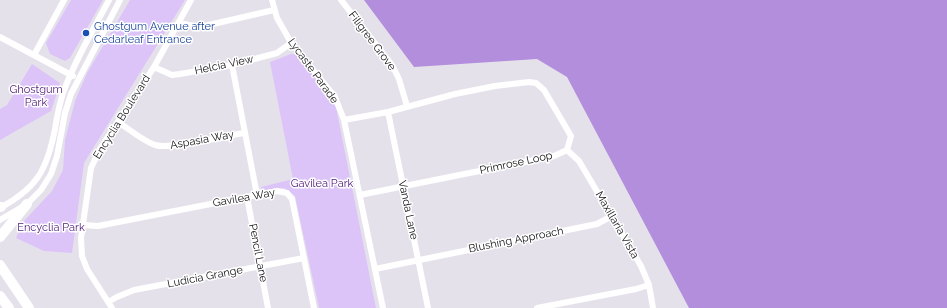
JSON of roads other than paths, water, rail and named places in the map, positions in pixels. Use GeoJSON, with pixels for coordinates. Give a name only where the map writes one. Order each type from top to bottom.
{"type":"FeatureCollection","features":[{"type":"Feature","properties":{"kind":"highway"},"geometry":{"type":"LineString","coordinates":[[0,237],[27,204]]}},
{"type":"Feature","properties":{"kind":"highway"},"geometry":{"type":"LineString","coordinates":[[0,265],[29,308]]}},
{"type":"Feature","properties":{"kind":"highway"},"geometry":{"type":"LineString","coordinates":[[0,296],[8,308]]}},
{"type":"Feature","properties":{"kind":"street"},"geometry":{"type":"LineString","coordinates":[[34,55],[64,0]]}},
{"type":"Feature","properties":{"kind":"street"},"geometry":{"type":"LineString","coordinates":[[0,207],[25,193],[33,185],[44,168],[51,149],[63,94],[76,60],[109,0]]}},
{"type":"Feature","properties":{"kind":"street"},"geometry":{"type":"LineString","coordinates":[[0,220],[27,204],[44,185],[53,170],[65,113],[71,94],[120,0]]}},
{"type":"Feature","properties":{"kind":"street","name":"Encyclia Boulevard"},"geometry":{"type":"LineString","coordinates":[[112,308],[87,269],[82,256],[81,238],[91,168],[94,159],[154,67],[191,0]]}},
{"type":"Feature","properties":{"kind":"street","name":"Lycaste Parade"},"geometry":{"type":"LineString","coordinates":[[272,0],[277,18],[292,43],[335,97],[344,120],[382,308]]}},
{"type":"Feature","properties":{"kind":"street","name":"Filigree Grove"},"geometry":{"type":"LineString","coordinates":[[341,0],[392,65],[399,78],[407,106]]}},
{"type":"Feature","properties":{"kind":"street"},"geometry":{"type":"LineString","coordinates":[[178,23],[200,27],[274,10]]}},
{"type":"Feature","properties":{"kind":"street"},"geometry":{"type":"LineString","coordinates":[[0,37],[78,78]]}},
{"type":"Feature","properties":{"kind":"street","name":"Helcia View"},"geometry":{"type":"LineString","coordinates":[[154,67],[172,75],[232,64],[277,53],[292,43]]}},
{"type":"Feature","properties":{"kind":"street"},"geometry":{"type":"LineString","coordinates":[[232,64],[256,195]]}},
{"type":"Feature","properties":{"kind":"street","name":"Primrose Loop"},"geometry":{"type":"LineString","coordinates":[[344,120],[388,112],[444,96],[495,86],[528,82],[536,83],[544,90],[571,136],[567,150],[554,156],[360,195]]}},
{"type":"Feature","properties":{"kind":"street","name":"Vanda Lane"},"geometry":{"type":"LineString","coordinates":[[388,112],[428,308]]}},
{"type":"Feature","properties":{"kind":"street","name":"Aspasia Way"},"geometry":{"type":"LineString","coordinates":[[118,122],[148,142],[155,145],[165,146],[244,133]]}},
{"type":"Feature","properties":{"kind":"street","name":"Maxillaria Vista"},"geometry":{"type":"LineString","coordinates":[[567,150],[579,161],[640,266],[649,285],[653,308]]}},
{"type":"Feature","properties":{"kind":"street","name":"Gavilea Way"},"geometry":{"type":"LineString","coordinates":[[83,225],[98,226],[277,191],[287,193],[292,199],[314,308]]}},
{"type":"Feature","properties":{"kind":"street","name":"Pencil Lane"},"geometry":{"type":"LineString","coordinates":[[247,197],[268,308]]}},
{"type":"Feature","properties":{"kind":"street","name":"Blushing Approach"},"geometry":{"type":"LineString","coordinates":[[375,269],[597,224],[612,216]]}},
{"type":"Feature","properties":{"kind":"street","name":"Ludicia Grange"},"geometry":{"type":"LineString","coordinates":[[108,302],[134,290],[304,258]]}},
{"type":"Feature","properties":{"kind":"street"},"geometry":{"type":"LineString","coordinates":[[537,308],[636,289],[649,285]]}},
{"type":"Feature","properties":{"kind":"place","name":"Ghostgum Avenue after Cedarleaf Entrance"},"geometry":{"type":"Point","coordinates":[86,33]}},
{"type":"Feature","properties":{"kind":"park label","name":"Ghostgum Park"},"geometry":{"type":"Point","coordinates":[36,96]}},
{"type":"Feature","properties":{"kind":"park label","name":"Gavilea Park"},"geometry":{"type":"Point","coordinates":[322,184]}},
{"type":"Feature","properties":{"kind":"park label","name":"Encyclia Park"},"geometry":{"type":"Point","coordinates":[51,228]}}]}
